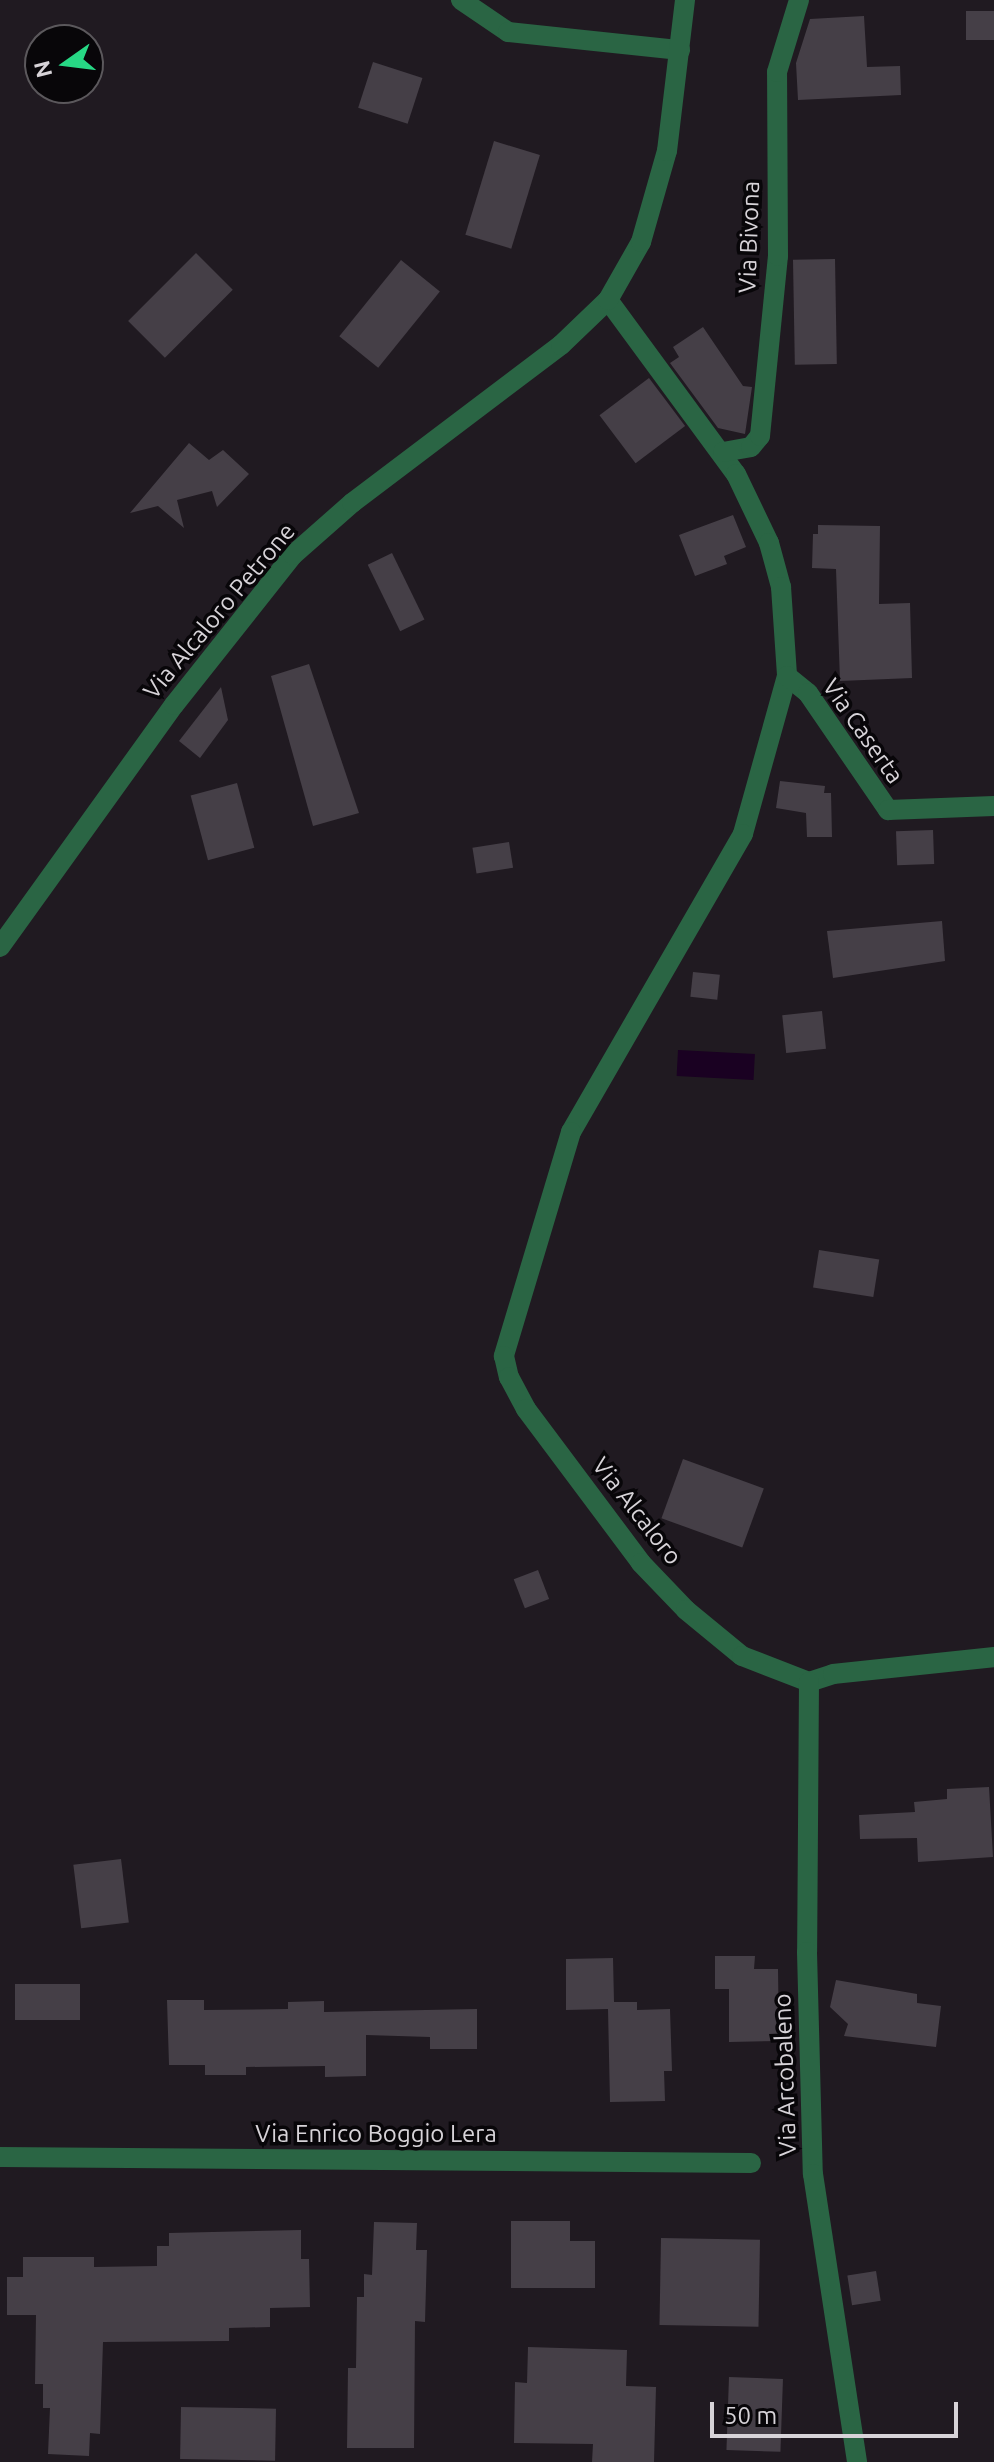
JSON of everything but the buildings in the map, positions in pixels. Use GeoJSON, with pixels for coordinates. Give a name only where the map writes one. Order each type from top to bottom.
{"type":"FeatureCollection","features":[{"type":"Feature","properties":{"kind":"street"},"geometry":{"type":"LineString","coordinates":[[461,0],[508,32],[680,50]]}},
{"type":"Feature","properties":{"kind":"street","name":"Via Alcaloro Petrone"},"geometry":{"type":"LineString","coordinates":[[0,947],[174,705],[293,555],[352,503],[561,345],[608,300],[641,242],[667,151],[685,0]]}},
{"type":"Feature","properties":{"kind":"street","name":"Via Bivona"},"geometry":{"type":"LineString","coordinates":[[723,452],[751,447],[760,436],[778,256],[777,72],[799,0]]}},
{"type":"Feature","properties":{"kind":"street","name":"Via Alcaloro"},"geometry":{"type":"LineString","coordinates":[[608,300],[723,452],[769,543],[781,587],[787,676],[743,834],[571,1132],[504,1356],[509,1377],[526,1409],[641,1563],[686,1610],[742,1656],[809,1682]]}},
{"type":"Feature","properties":{"kind":"street","name":"Via Caserta"},"geometry":{"type":"LineString","coordinates":[[787,676],[808,693],[888,810],[994,806]]}},
{"type":"Feature","properties":{"kind":"street"},"geometry":{"type":"LineString","coordinates":[[809,1682],[833,1674],[994,1657]]}},
{"type":"Feature","properties":{"kind":"street","name":"Via Arcobaleno"},"geometry":{"type":"LineString","coordinates":[[809,1682],[807,1952],[813,2174],[857,2462]]}},
{"type":"Feature","properties":{"kind":"street","name":"Via Enrico Boggio Lera"},"geometry":{"type":"LineString","coordinates":[[0,2157],[751,2163]]}},
{"type":"Feature","properties":{"kind":"shaded area"},"geometry":{"type":"Polygon","coordinates":[[[678,1050],[755,1054],[754,1080],[677,1076],[678,1050]]]}}]}
